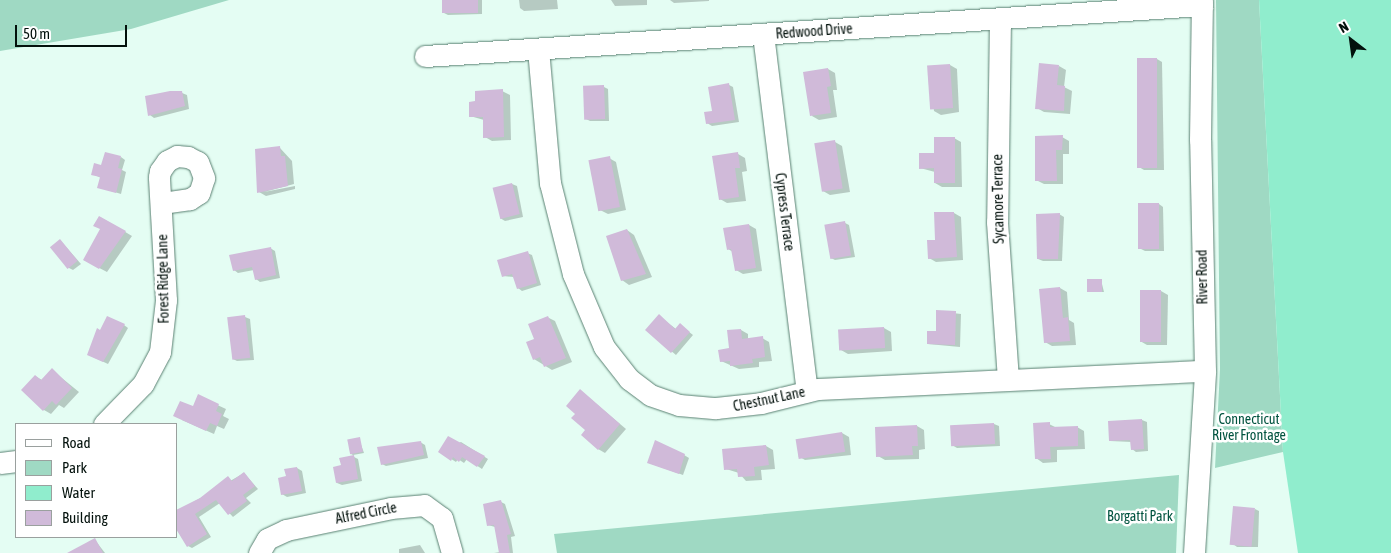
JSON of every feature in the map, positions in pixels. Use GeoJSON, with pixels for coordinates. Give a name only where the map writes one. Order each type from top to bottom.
{"type":"FeatureCollection","features":[{"type":"Feature","properties":{"kind":"street","name":"Redwood Drive"},"geometry":{"type":"LineString","coordinates":[[425,56],[1202,3]]}},
{"type":"Feature","properties":{"kind":"street","name":"River Road"},"geometry":{"type":"LineString","coordinates":[[1194,553],[1205,371],[1200,140],[1202,3]]}},
{"type":"Feature","properties":{"kind":"street","name":"Sycamore Terrace"},"geometry":{"type":"LineString","coordinates":[[1000,18],[997,222],[1008,378]]}},
{"type":"Feature","properties":{"kind":"street","name":"Cypress Terrace"},"geometry":{"type":"LineString","coordinates":[[763,34],[808,391]]}},
{"type":"Feature","properties":{"kind":"street","name":"Chestnut Lane"},"geometry":{"type":"LineString","coordinates":[[538,49],[545,148],[558,215],[584,306],[611,358],[638,387],[679,406],[731,407],[808,391],[1008,378],[1205,371]]}},
{"type":"Feature","properties":{"kind":"street","name":"Forest Ridge Lane"},"geometry":{"type":"LineString","coordinates":[[105,423],[144,384],[160,352],[166,300],[161,203]]}},
{"type":"Feature","properties":{"kind":"street"},"geometry":{"type":"LineString","coordinates":[[0,464],[15,460]]}},
{"type":"Feature","properties":{"kind":"street","name":"Alfred Circle"},"geometry":{"type":"LineString","coordinates":[[260,553],[267,539],[286,530],[419,505],[432,508],[442,518],[452,553]]}},
{"type":"Feature","properties":{"kind":"green space"},"geometry":{"type":"Polygon","coordinates":[[[0,0],[229,0],[131,29],[0,51],[0,0]]]}},
{"type":"Feature","properties":{"kind":"green space","name":"Connecticut River Frontage"},"geometry":{"type":"Polygon","coordinates":[[[1216,0],[1259,0],[1283,452],[1215,468],[1220,369],[1216,0]]]}},
{"type":"Feature","properties":{"kind":"green space","name":"Borgatti Park"},"geometry":{"type":"Polygon","coordinates":[[[1179,475],[1176,553],[557,553],[554,534],[1179,475]]]}},
{"type":"Feature","properties":{"kind":"water"},"geometry":{"type":"Polygon","coordinates":[[[1259,0],[1391,0],[1391,553],[1298,553],[1283,452],[1259,0]]]}},
{"type":"Feature","properties":{"kind":"building"},"geometry":{"type":"Polygon","coordinates":[[[442,0],[478,0],[478,13],[442,13],[442,0]]]}},
{"type":"Feature","properties":{"kind":"building"},"geometry":{"type":"Polygon","coordinates":[[[1137,58],[1157,58],[1157,168],[1137,168],[1137,58]]]}},
{"type":"Feature","properties":{"kind":"building"},"geometry":{"type":"Polygon","coordinates":[[[1039,63],[1059,65],[1057,85],[1065,86],[1064,111],[1035,109],[1039,63]]]}},
{"type":"Feature","properties":{"kind":"building"},"geometry":{"type":"Polygon","coordinates":[[[950,64],[953,108],[930,109],[927,66],[950,64]]]}},
{"type":"Feature","properties":{"kind":"building"},"geometry":{"type":"Polygon","coordinates":[[[828,68],[831,86],[827,87],[831,113],[810,116],[803,72],[828,68]]]}},
{"type":"Feature","properties":{"kind":"building"},"geometry":{"type":"Polygon","coordinates":[[[729,83],[735,120],[706,124],[704,112],[712,111],[708,87],[729,83]]]}},
{"type":"Feature","properties":{"kind":"building"},"geometry":{"type":"Polygon","coordinates":[[[604,85],[605,119],[584,120],[583,86],[604,85]]]}},
{"type":"Feature","properties":{"kind":"building"},"geometry":{"type":"Polygon","coordinates":[[[503,89],[504,137],[483,138],[483,117],[469,117],[469,102],[475,101],[475,91],[503,89]]]}},
{"type":"Feature","properties":{"kind":"building"},"geometry":{"type":"Polygon","coordinates":[[[170,91],[182,91],[185,106],[148,116],[145,96],[170,91]]]}},
{"type":"Feature","properties":{"kind":"building"},"geometry":{"type":"Polygon","coordinates":[[[1063,135],[1062,150],[1056,150],[1057,181],[1035,181],[1035,136],[1063,135]]]}},
{"type":"Feature","properties":{"kind":"building"},"geometry":{"type":"Polygon","coordinates":[[[934,137],[955,137],[955,183],[934,183],[934,168],[919,169],[919,153],[934,153],[934,137]]]}},
{"type":"Feature","properties":{"kind":"building"},"geometry":{"type":"Polygon","coordinates":[[[835,140],[843,188],[822,192],[814,143],[835,140]]]}},
{"type":"Feature","properties":{"kind":"building"},"geometry":{"type":"Polygon","coordinates":[[[280,146],[281,156],[285,156],[288,186],[257,193],[255,149],[280,146]]]}},
{"type":"Feature","properties":{"kind":"building"},"geometry":{"type":"Polygon","coordinates":[[[105,152],[121,156],[118,168],[122,169],[116,193],[97,188],[100,177],[91,175],[94,163],[101,165],[105,152]]]}},
{"type":"Feature","properties":{"kind":"building"},"geometry":{"type":"Polygon","coordinates":[[[738,152],[740,168],[735,168],[739,197],[719,200],[712,156],[738,152]]]}},
{"type":"Feature","properties":{"kind":"building"},"geometry":{"type":"Polygon","coordinates":[[[610,156],[620,207],[598,211],[588,160],[610,156]]]}},
{"type":"Feature","properties":{"kind":"building"},"geometry":{"type":"Polygon","coordinates":[[[512,183],[520,214],[500,219],[493,188],[512,183]]]}},
{"type":"Feature","properties":{"kind":"building"},"geometry":{"type":"Polygon","coordinates":[[[1138,203],[1159,203],[1159,249],[1138,249],[1138,203]]]}},
{"type":"Feature","properties":{"kind":"building"},"geometry":{"type":"Polygon","coordinates":[[[934,212],[954,212],[957,257],[928,259],[927,240],[935,240],[934,212]]]}},
{"type":"Feature","properties":{"kind":"building"},"geometry":{"type":"Polygon","coordinates":[[[1060,213],[1058,259],[1037,259],[1036,214],[1060,213]]]}},
{"type":"Feature","properties":{"kind":"building"},"geometry":{"type":"Polygon","coordinates":[[[99,216],[126,231],[99,269],[83,260],[100,229],[93,226],[99,216]]]}},
{"type":"Feature","properties":{"kind":"building"},"geometry":{"type":"Polygon","coordinates":[[[845,221],[851,255],[830,259],[824,225],[845,221]]]}},
{"type":"Feature","properties":{"kind":"building"},"geometry":{"type":"Polygon","coordinates":[[[749,224],[756,268],[735,271],[731,249],[727,250],[723,228],[749,224]]]}},
{"type":"Feature","properties":{"kind":"building"},"geometry":{"type":"Polygon","coordinates":[[[627,229],[646,274],[621,281],[606,236],[627,229]]]}},
{"type":"Feature","properties":{"kind":"building"},"geometry":{"type":"Polygon","coordinates":[[[60,239],[78,261],[68,269],[50,247],[60,239]]]}},
{"type":"Feature","properties":{"kind":"building"},"geometry":{"type":"Polygon","coordinates":[[[271,247],[276,275],[255,280],[252,267],[233,271],[229,255],[271,247]]]}},
{"type":"Feature","properties":{"kind":"building"},"geometry":{"type":"Polygon","coordinates":[[[528,251],[537,283],[517,289],[512,274],[502,277],[497,260],[528,251]]]}},
{"type":"Feature","properties":{"kind":"building"},"geometry":{"type":"Polygon","coordinates":[[[1087,279],[1102,279],[1102,292],[1087,292],[1087,279]]]}},
{"type":"Feature","properties":{"kind":"building"},"geometry":{"type":"Polygon","coordinates":[[[1060,287],[1063,318],[1068,317],[1070,341],[1044,343],[1039,289],[1060,287]]]}},
{"type":"Feature","properties":{"kind":"building"},"geometry":{"type":"Polygon","coordinates":[[[1140,290],[1161,290],[1161,342],[1140,342],[1140,290]]]}},
{"type":"Feature","properties":{"kind":"building"},"geometry":{"type":"Polygon","coordinates":[[[936,310],[956,311],[955,345],[927,344],[927,331],[936,331],[936,310]]]}},
{"type":"Feature","properties":{"kind":"building"},"geometry":{"type":"Polygon","coordinates":[[[659,314],[675,329],[680,323],[690,332],[671,353],[645,330],[659,314]]]}},
{"type":"Feature","properties":{"kind":"building"},"geometry":{"type":"Polygon","coordinates":[[[245,315],[250,358],[232,360],[227,317],[245,315]]]}},
{"type":"Feature","properties":{"kind":"building"},"geometry":{"type":"Polygon","coordinates":[[[107,316],[125,324],[103,362],[87,355],[97,328],[100,330],[107,316]]]}},
{"type":"Feature","properties":{"kind":"building"},"geometry":{"type":"Polygon","coordinates":[[[548,316],[566,358],[544,367],[540,357],[533,360],[526,342],[534,339],[528,324],[548,316]]]}},
{"type":"Feature","properties":{"kind":"building"},"geometry":{"type":"Polygon","coordinates":[[[884,327],[885,348],[839,350],[838,329],[884,327]]]}},
{"type":"Feature","properties":{"kind":"building"},"geometry":{"type":"Polygon","coordinates":[[[741,329],[742,339],[763,336],[765,357],[752,359],[753,363],[730,366],[730,361],[720,362],[718,350],[729,348],[727,330],[741,329]]]}},
{"type":"Feature","properties":{"kind":"building"},"geometry":{"type":"Polygon","coordinates":[[[52,368],[72,388],[56,405],[52,401],[43,411],[21,390],[35,375],[41,380],[52,368]]]}},
{"type":"Feature","properties":{"kind":"building"},"geometry":{"type":"Polygon","coordinates":[[[580,389],[620,424],[598,450],[581,435],[585,430],[571,418],[575,414],[566,406],[580,389]]]}},
{"type":"Feature","properties":{"kind":"building"},"geometry":{"type":"Polygon","coordinates":[[[198,394],[219,404],[216,411],[222,414],[217,426],[210,423],[206,431],[173,416],[180,401],[193,406],[198,394]]]}},
{"type":"Feature","properties":{"kind":"building"},"geometry":{"type":"Polygon","coordinates":[[[1142,419],[1144,449],[1131,450],[1130,440],[1109,441],[1108,421],[1142,419]]]}},
{"type":"Feature","properties":{"kind":"building"},"geometry":{"type":"Polygon","coordinates":[[[1050,422],[1050,427],[1078,426],[1078,446],[1050,447],[1051,459],[1035,459],[1033,423],[1050,422]]]}},
{"type":"Feature","properties":{"kind":"building"},"geometry":{"type":"Polygon","coordinates":[[[994,423],[995,444],[951,446],[950,425],[994,423]]]}},
{"type":"Feature","properties":{"kind":"building"},"geometry":{"type":"Polygon","coordinates":[[[917,425],[918,446],[912,446],[913,455],[876,457],[875,427],[917,425]]]}},
{"type":"Feature","properties":{"kind":"building"},"geometry":{"type":"Polygon","coordinates":[[[842,432],[845,452],[799,459],[796,439],[842,432]]]}},
{"type":"Feature","properties":{"kind":"building"},"geometry":{"type":"Polygon","coordinates":[[[448,436],[485,456],[477,467],[462,457],[459,462],[453,457],[451,461],[438,452],[448,436]]]}},
{"type":"Feature","properties":{"kind":"building"},"geometry":{"type":"Polygon","coordinates":[[[360,437],[363,452],[350,454],[347,439],[360,437]]]}},
{"type":"Feature","properties":{"kind":"building"},"geometry":{"type":"Polygon","coordinates":[[[655,440],[685,454],[679,474],[647,463],[655,440]]]}},
{"type":"Feature","properties":{"kind":"building"},"geometry":{"type":"Polygon","coordinates":[[[421,441],[424,455],[381,465],[377,447],[421,441]]]}},
{"type":"Feature","properties":{"kind":"building"},"geometry":{"type":"Polygon","coordinates":[[[766,445],[769,465],[754,467],[755,476],[738,477],[737,469],[724,470],[722,449],[766,445]]]}},
{"type":"Feature","properties":{"kind":"building"},"geometry":{"type":"Polygon","coordinates":[[[354,455],[358,479],[336,483],[333,467],[341,465],[339,458],[354,455]]]}},
{"type":"Feature","properties":{"kind":"building"},"geometry":{"type":"Polygon","coordinates":[[[297,467],[302,491],[281,495],[278,478],[286,476],[284,469],[297,467]]]}},
{"type":"Feature","properties":{"kind":"building"},"geometry":{"type":"Polygon","coordinates":[[[244,472],[255,486],[243,495],[247,501],[228,515],[216,500],[195,514],[207,534],[187,547],[178,532],[178,509],[200,498],[228,476],[232,481],[244,472]]]}},
{"type":"Feature","properties":{"kind":"building"},"geometry":{"type":"Polygon","coordinates":[[[501,500],[511,534],[507,535],[510,553],[499,553],[494,525],[487,526],[483,504],[501,500]]]}},
{"type":"Feature","properties":{"kind":"building"},"geometry":{"type":"Polygon","coordinates":[[[1233,506],[1255,508],[1252,547],[1230,545],[1233,506]]]}},
{"type":"Feature","properties":{"kind":"building"},"geometry":{"type":"Polygon","coordinates":[[[95,538],[103,553],[67,553],[95,538]]]}}]}
